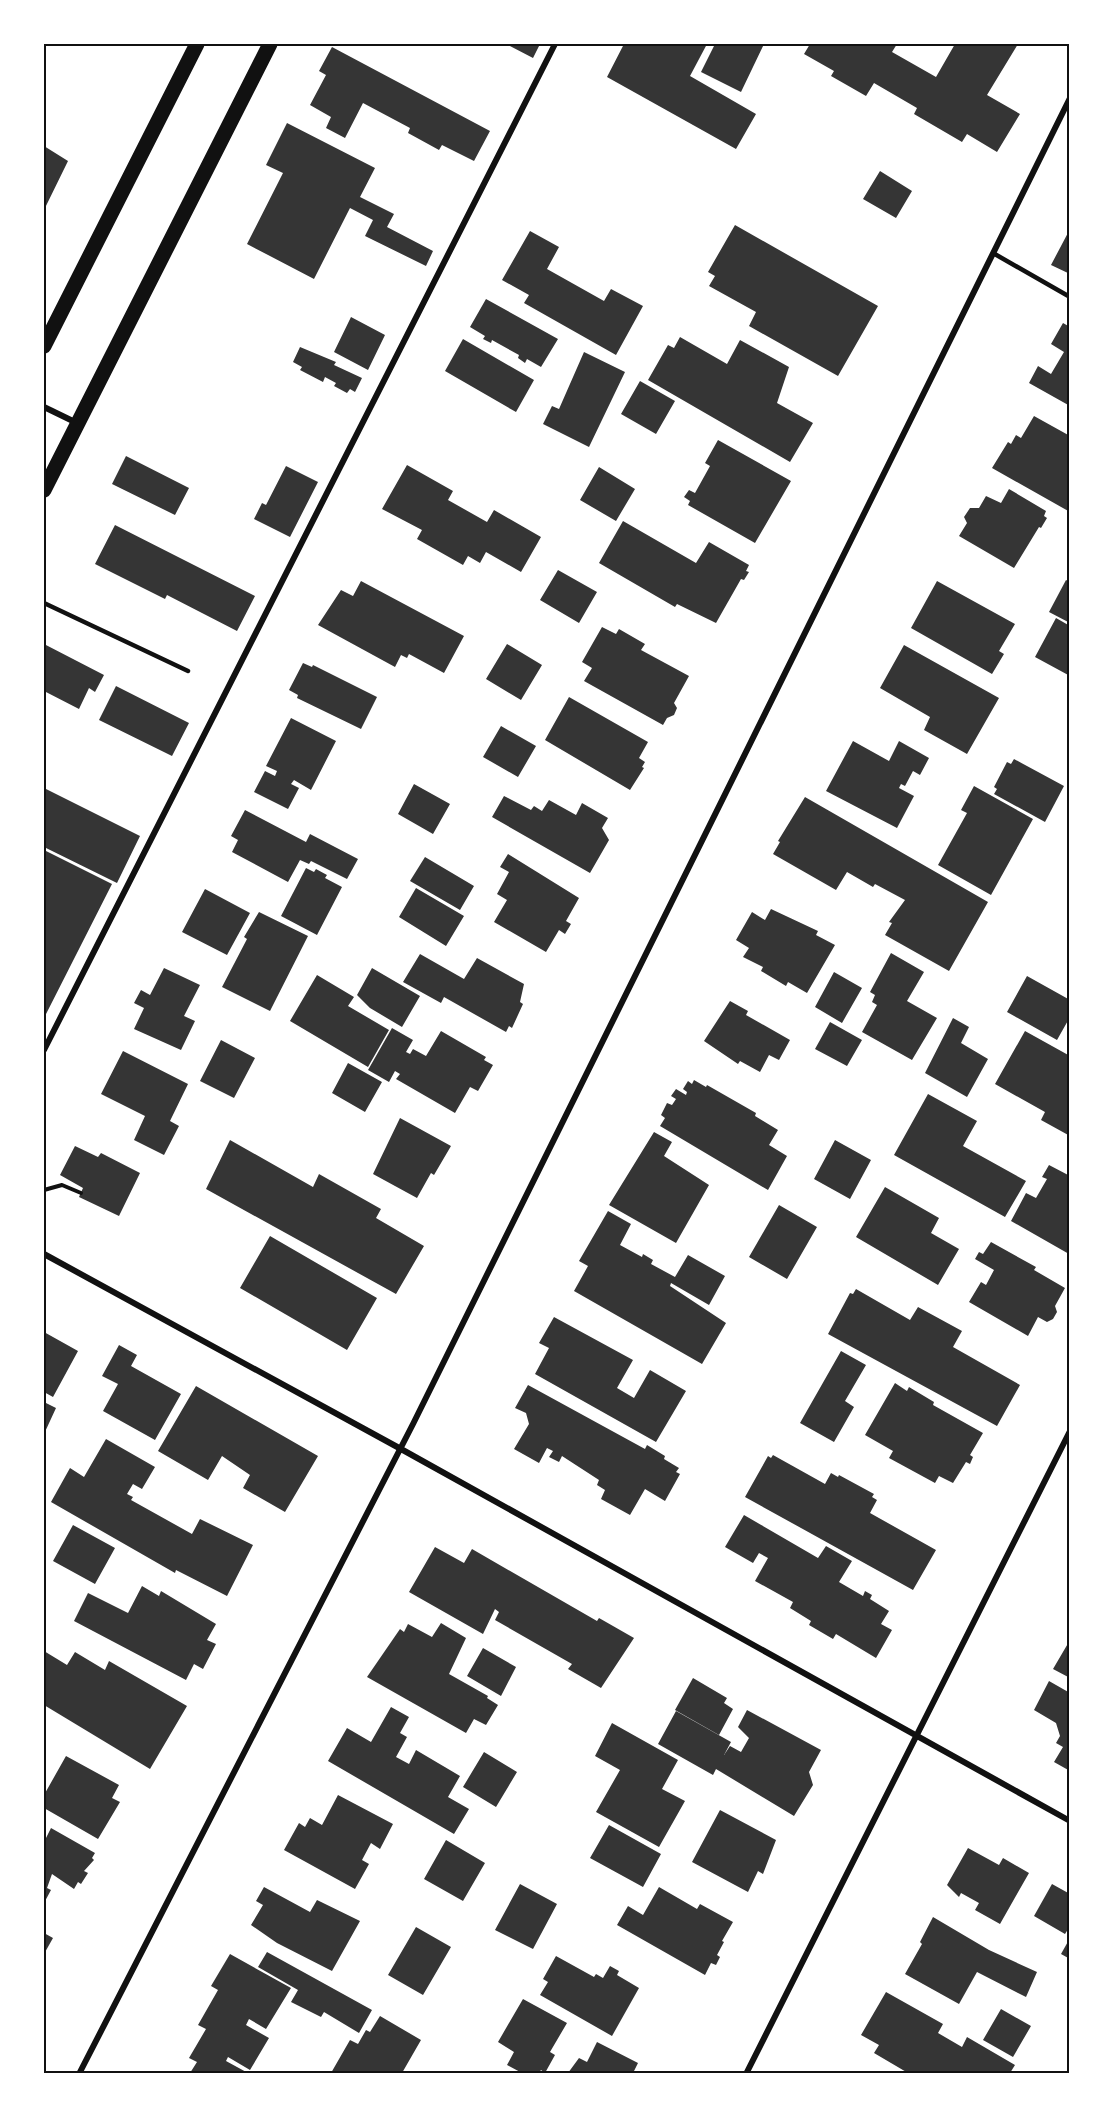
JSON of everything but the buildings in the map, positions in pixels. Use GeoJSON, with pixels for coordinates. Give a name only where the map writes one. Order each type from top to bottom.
{"type":"FeatureCollection","features":[{"type":"Feature","properties":{"kind":"main road"},"geometry":{"type":"LineString","coordinates":[[44,346],[197,44]]}},
{"type":"Feature","properties":{"kind":"main road"},"geometry":{"type":"LineString","coordinates":[[44,490],[270,44]]}},
{"type":"Feature","properties":{"kind":"street"},"geometry":{"type":"LineString","coordinates":[[44,1050],[555,44]]}},
{"type":"Feature","properties":{"kind":"street"},"geometry":{"type":"LineString","coordinates":[[79,2073],[401,1449],[1070,98]]}},
{"type":"Feature","properties":{"kind":"street"},"geometry":{"type":"LineString","coordinates":[[44,407],[78,423]]}},
{"type":"Feature","properties":{"kind":"street"},"geometry":{"type":"LineString","coordinates":[[44,1254],[401,1449],[1070,1821]]}},
{"type":"Feature","properties":{"kind":"street"},"geometry":{"type":"LineString","coordinates":[[746,2073],[1070,1431]]}},
{"type":"Feature","properties":{"kind":"lane"},"geometry":{"type":"LineString","coordinates":[[993,253],[1070,297]]}},
{"type":"Feature","properties":{"kind":"lane"},"geometry":{"type":"LineString","coordinates":[[44,603],[188,671]]}},
{"type":"Feature","properties":{"kind":"path"},"geometry":{"type":"LineString","coordinates":[[44,1191],[62,1185],[81,1193]]}}]}
